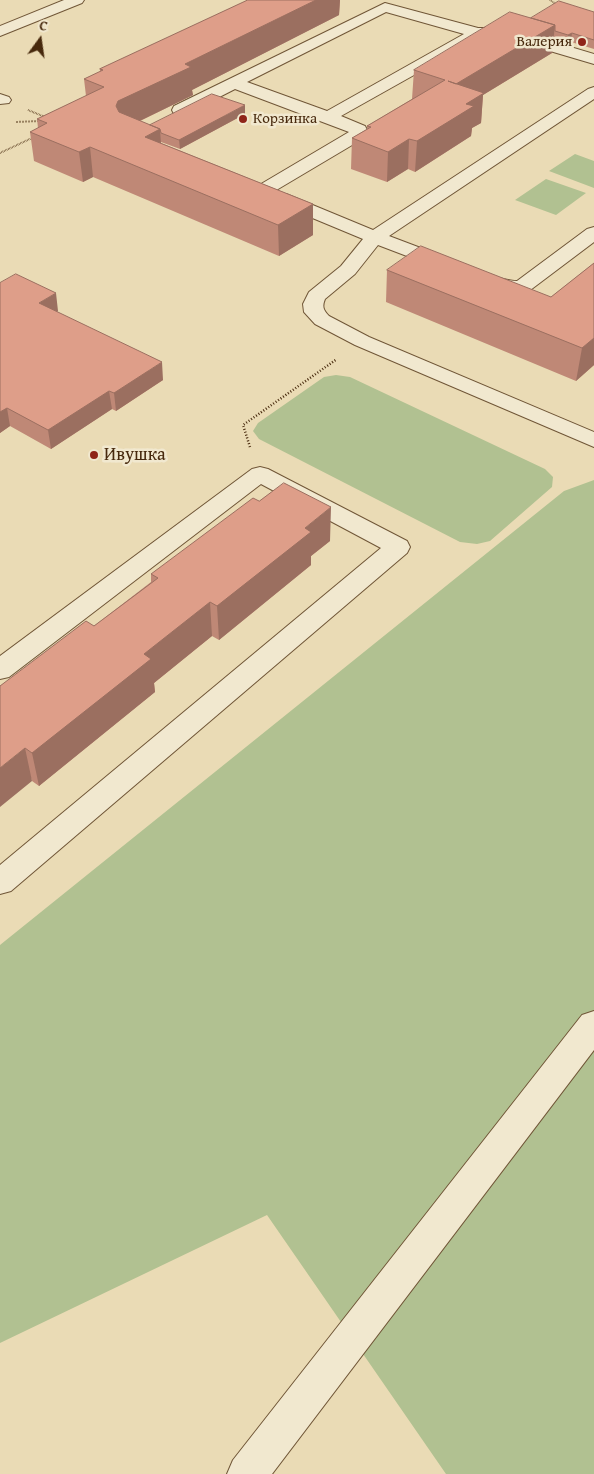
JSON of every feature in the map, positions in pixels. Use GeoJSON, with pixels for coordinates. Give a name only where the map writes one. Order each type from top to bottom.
{"type":"FeatureCollection","features":[{"type":"Feature","properties":{"kind":"lane"},"geometry":{"type":"LineString","coordinates":[[0,31],[77,0]]}},
{"type":"Feature","properties":{"kind":"lane"},"geometry":{"type":"LineString","coordinates":[[163,118],[385,7],[477,33],[507,33],[594,59]]}},
{"type":"Feature","properties":{"kind":"lane"},"geometry":{"type":"LineString","coordinates":[[328,117],[477,33]]}},
{"type":"Feature","properties":{"kind":"lane"},"geometry":{"type":"LineString","coordinates":[[234,83],[359,130],[358,134],[262,190]]}},
{"type":"Feature","properties":{"kind":"lane"},"geometry":{"type":"LineString","coordinates":[[591,435],[362,341],[322,320],[314,312],[313,304],[316,296],[348,270],[375,237],[594,92]]}},
{"type":"Feature","properties":{"kind":"lane"},"geometry":{"type":"LineString","coordinates":[[244,183],[505,288],[515,289],[522,287],[594,233]]}},
{"type":"Feature","properties":{"kind":"lane"},"geometry":{"type":"LineString","coordinates":[[0,670],[260,474],[398,546],[0,882]]}},
{"type":"Feature","properties":{"kind":"lane"},"geometry":{"type":"LineString","coordinates":[[247,1474],[594,1025]]}},
{"type":"Feature","properties":{"kind":"path"},"geometry":{"type":"LineString","coordinates":[[9,122],[52,120]]}},
{"type":"Feature","properties":{"kind":"path"},"geometry":{"type":"LineString","coordinates":[[0,153],[36,136]]}},
{"type":"Feature","properties":{"kind":"path"},"geometry":{"type":"LineString","coordinates":[[260,474],[242,425],[362,341]]}},
{"type":"Feature","properties":{"kind":"green space"},"geometry":{"type":"Polygon","coordinates":[[[575,154],[594,161],[594,188],[549,171],[575,154]]]}},
{"type":"Feature","properties":{"kind":"green space"},"geometry":{"type":"Polygon","coordinates":[[[546,179],[586,193],[556,215],[515,200],[546,179]]]}},
{"type":"Feature","properties":{"kind":"green space"},"geometry":{"type":"Polygon","coordinates":[[[336,375],[350,377],[545,469],[553,477],[552,487],[490,541],[477,544],[460,542],[259,439],[253,431],[258,423],[324,377],[336,375]]]}},
{"type":"Feature","properties":{"kind":"green space"},"geometry":{"type":"Polygon","coordinates":[[[594,480],[594,1474],[446,1474],[267,1215],[0,1343],[0,945],[564,491],[594,480]]]}},
{"type":"Feature","properties":{"kind":"building"},"geometry":{"type":"Polygon","coordinates":[[[248,0],[316,0],[185,64],[191,67],[118,101],[116,106],[119,112],[160,129],[145,137],[313,204],[278,225],[90,147],[79,152],[30,132],[47,123],[37,119],[104,87],[84,79],[103,70],[100,69],[248,0]]]}},
{"type":"Feature","properties":{"kind":"building"},"geometry":{"type":"Polygon","coordinates":[[[559,1],[594,12],[594,40],[572,33],[568,35],[555,31],[555,25],[531,18],[559,1]]]}},
{"type":"Feature","properties":{"kind":"building"},"geometry":{"type":"Polygon","coordinates":[[[510,12],[555,25],[456,84],[484,93],[466,104],[474,106],[417,141],[409,139],[388,152],[352,138],[371,127],[367,126],[445,80],[414,70],[510,12]]]}},
{"type":"Feature","properties":{"kind":"building"},"geometry":{"type":"Polygon","coordinates":[[[212,94],[245,105],[179,140],[161,133],[160,129],[150,125],[212,94]]]}},
{"type":"Feature","properties":{"kind":"building"},"geometry":{"type":"Polygon","coordinates":[[[421,246],[551,297],[594,263],[594,338],[582,348],[387,270],[421,246]]]}},
{"type":"Feature","properties":{"kind":"building"},"geometry":{"type":"Polygon","coordinates":[[[16,274],[56,293],[39,303],[162,362],[114,393],[109,391],[48,430],[7,408],[0,412],[0,283],[16,274]]]}},
{"type":"Feature","properties":{"kind":"building"},"geometry":{"type":"Polygon","coordinates":[[[284,483],[331,507],[305,528],[311,532],[217,606],[210,602],[144,654],[151,659],[32,753],[25,748],[0,768],[0,686],[86,621],[94,626],[158,578],[151,574],[253,498],[259,501],[284,483]]]}},
{"type":"Feature","properties":{"kind":"place","name":"Валерия"},"geometry":{"type":"Point","coordinates":[582,42]}},
{"type":"Feature","properties":{"kind":"place","name":"Корзинка"},"geometry":{"type":"Point","coordinates":[243,119]}},
{"type":"Feature","properties":{"kind":"place","name":"Ивушка"},"geometry":{"type":"Point","coordinates":[94,455]}}]}
